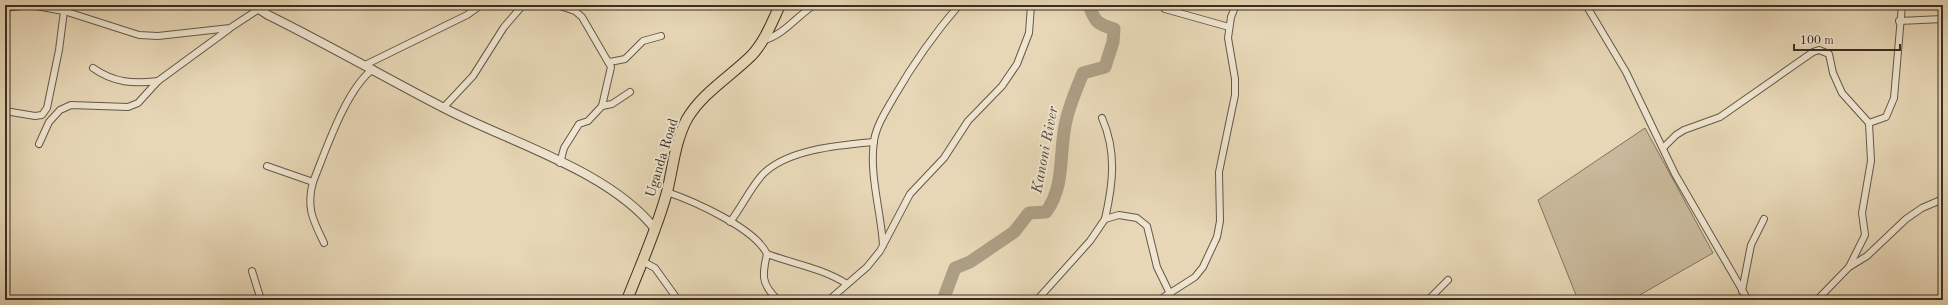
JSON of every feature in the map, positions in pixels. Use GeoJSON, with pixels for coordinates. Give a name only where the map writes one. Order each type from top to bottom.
{"type":"FeatureCollection","features":[{"type":"Feature","properties":{"kind":"main road","name":"Uganda Road"},"geometry":{"type":"LineString","coordinates":[[627,299],[655,229],[667,192],[678,143],[688,118],[700,102],[753,54],[762,42],[780,5]]}},
{"type":"Feature","properties":{"kind":"street"},"geometry":{"type":"LineString","coordinates":[[5,8],[30,5],[64,11],[139,35],[164,35],[230,28]]}},
{"type":"Feature","properties":{"kind":"street"},"geometry":{"type":"LineString","coordinates":[[365,65],[467,15],[481,5]]}},
{"type":"Feature","properties":{"kind":"street"},"geometry":{"type":"LineString","coordinates":[[443,108],[473,76],[504,27],[524,5]]}},
{"type":"Feature","properties":{"kind":"street"},"geometry":{"type":"LineString","coordinates":[[557,5],[575,11],[582,17],[611,67],[602,106],[588,121],[579,124],[564,148],[560,163]]}},
{"type":"Feature","properties":{"kind":"street"},"geometry":{"type":"LineString","coordinates":[[762,42],[779,35],[796,18],[814,5]]}},
{"type":"Feature","properties":{"kind":"street"},"geometry":{"type":"LineString","coordinates":[[883,245],[874,177],[874,142],[877,131],[888,107],[919,56],[959,5]]}},
{"type":"Feature","properties":{"kind":"street"},"geometry":{"type":"LineString","coordinates":[[830,300],[867,267],[883,245],[910,194],[944,158],[968,121],[1002,86],[1017,64],[1029,33],[1031,5]]}},
{"type":"Feature","properties":{"kind":"street"},"geometry":{"type":"LineString","coordinates":[[1178,12],[1181,5]]}},
{"type":"Feature","properties":{"kind":"street"},"geometry":{"type":"LineString","coordinates":[[1159,300],[1195,277],[1203,267],[1217,237],[1220,221],[1218,172],[1235,95],[1235,79],[1228,38],[1229,27],[1236,5]]}},
{"type":"Feature","properties":{"kind":"street"},"geometry":{"type":"LineString","coordinates":[[1586,5],[1626,72],[1675,174],[1748,300]]}},
{"type":"Feature","properties":{"kind":"street"},"geometry":{"type":"LineString","coordinates":[[1869,123],[1886,117],[1891,108],[1895,90],[1899,21],[1902,5]]}},
{"type":"Feature","properties":{"kind":"street"},"geometry":{"type":"LineString","coordinates":[[39,144],[49,122],[60,110],[71,104],[128,107],[143,99],[158,80],[258,7],[443,108],[578,171],[627,201],[644,216],[655,229]]}},
{"type":"Feature","properties":{"kind":"street"},"geometry":{"type":"LineString","coordinates":[[1165,9],[1229,27]]}},
{"type":"Feature","properties":{"kind":"street"},"geometry":{"type":"LineString","coordinates":[[5,111],[35,116],[42,115],[47,108],[59,50],[64,11]]}},
{"type":"Feature","properties":{"kind":"street"},"geometry":{"type":"LineString","coordinates":[[1899,21],[1943,19]]}},
{"type":"Feature","properties":{"kind":"street"},"geometry":{"type":"LineString","coordinates":[[608,61],[625,59],[643,41],[661,36]]}},
{"type":"Feature","properties":{"kind":"street"},"geometry":{"type":"LineString","coordinates":[[1663,148],[1676,135],[1684,130],[1720,117],[1813,52],[1819,50],[1829,54],[1833,73],[1840,89],[1849,103],[1869,123],[1871,161],[1862,213],[1865,236],[1849,267]]}},
{"type":"Feature","properties":{"kind":"street"},"geometry":{"type":"LineString","coordinates":[[93,68],[104,76],[125,82],[135,83],[158,80]]}},
{"type":"Feature","properties":{"kind":"street"},"geometry":{"type":"LineString","coordinates":[[324,243],[313,221],[310,208],[313,182],[353,92],[364,76],[373,69]]}},
{"type":"Feature","properties":{"kind":"street"},"geometry":{"type":"LineString","coordinates":[[602,106],[612,104],[630,92]]}},
{"type":"Feature","properties":{"kind":"street"},"geometry":{"type":"LineString","coordinates":[[1037,300],[1090,241],[1105,219],[1112,188],[1113,163],[1111,144],[1102,118]]}},
{"type":"Feature","properties":{"kind":"street"},"geometry":{"type":"LineString","coordinates":[[730,222],[754,184],[764,173],[775,165],[791,157],[814,150],[874,142]]}},
{"type":"Feature","properties":{"kind":"street"},"geometry":{"type":"LineString","coordinates":[[267,166],[313,182]]}},
{"type":"Feature","properties":{"kind":"street"},"geometry":{"type":"LineString","coordinates":[[667,192],[698,204],[730,222],[760,242],[767,254],[794,264],[829,273],[847,284]]}},
{"type":"Feature","properties":{"kind":"street"},"geometry":{"type":"LineString","coordinates":[[1817,300],[1849,267],[1867,256],[1906,219],[1922,208],[1943,199]]}},
{"type":"Feature","properties":{"kind":"street"},"geometry":{"type":"LineString","coordinates":[[1105,219],[1118,215],[1143,221],[1147,226],[1156,267],[1168,293],[1173,300]]}},
{"type":"Feature","properties":{"kind":"street"},"geometry":{"type":"LineString","coordinates":[[1742,291],[1751,245],[1764,219]]}},
{"type":"Feature","properties":{"kind":"street"},"geometry":{"type":"LineString","coordinates":[[767,254],[763,277],[768,288],[778,300]]}},
{"type":"Feature","properties":{"kind":"street"},"geometry":{"type":"LineString","coordinates":[[642,261],[655,268],[678,300]]}},
{"type":"Feature","properties":{"kind":"street"},"geometry":{"type":"LineString","coordinates":[[252,271],[261,300]]}},
{"type":"Feature","properties":{"kind":"street"},"geometry":{"type":"LineString","coordinates":[[1428,300],[1448,280]]}},
{"type":"Feature","properties":{"kind":"street"},"geometry":{"type":"LineString","coordinates":[[570,300],[627,299]]}},
{"type":"Feature","properties":{"kind":"shaded area"},"geometry":{"type":"Polygon","coordinates":[[[1645,128],[1713,253],[1631,300],[1578,300],[1538,200],[1645,128]]]}},
{"type":"Feature","properties":{"kind":"waterway","name":"Kanoni River"},"geometry":{"type":"LineString","coordinates":[[943,300],[955,268],[970,262],[1014,232],[1029,213],[1046,212],[1052,202],[1059,181],[1066,119],[1075,92],[1083,73],[1105,67],[1113,42],[1114,29],[1097,22],[1089,5]]}}]}
